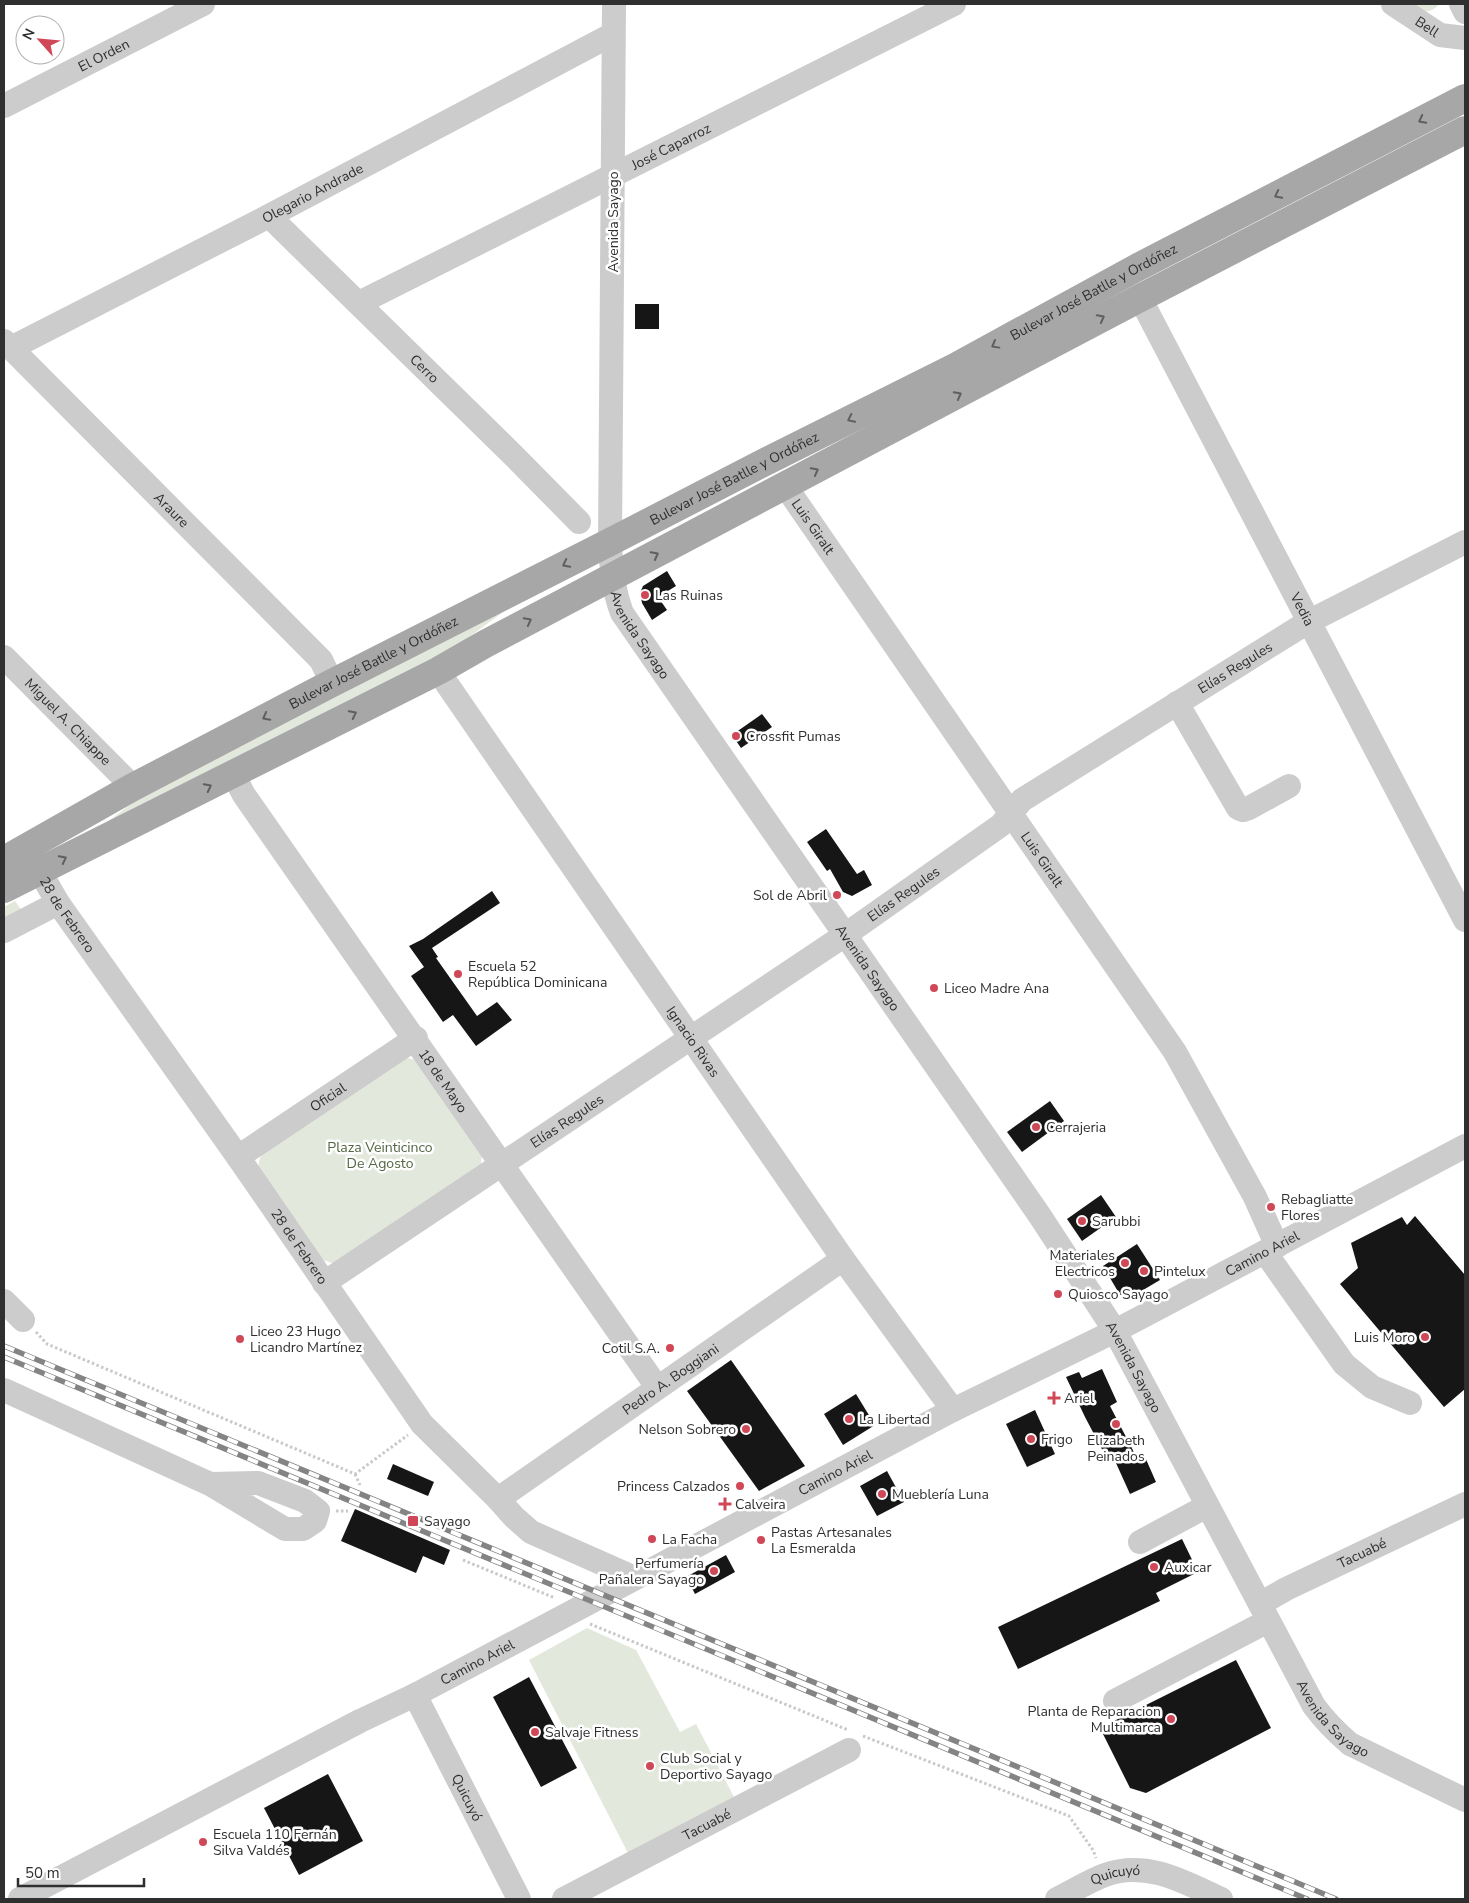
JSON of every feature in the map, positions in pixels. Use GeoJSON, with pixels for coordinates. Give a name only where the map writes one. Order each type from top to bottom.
{"type":"FeatureCollection","features":[{"type":"Feature","properties":{"kind":"main road","name":"Bulevar José Batlle y Ordóñez"},"geometry":{"type":"LineString","coordinates":[[4,889],[23,860],[133,787],[332,683],[955,367],[1138,267],[1465,98]]}},
{"type":"Feature","properties":{"kind":"main road","name":"Bulevar José Batlle y Ordóñez"},"geometry":{"type":"LineString","coordinates":[[23,860],[233,774],[438,671],[485,644],[786,487],[1140,298],[1465,130]]}},
{"type":"Feature","properties":{"kind":"street","name":"El Orden"},"geometry":{"type":"LineString","coordinates":[[4,106],[204,4]]}},
{"type":"Feature","properties":{"kind":"street","name":"Avenida Sayago"},"geometry":{"type":"LineString","coordinates":[[614,4],[612,34],[613,174],[610,542],[612,577],[622,613],[1040,1216],[1115,1331],[1314,1706],[1334,1730],[1350,1744],[1465,1800]]}},
{"type":"Feature","properties":{"kind":"street","name":"José Caparroz"},"geometry":{"type":"LineString","coordinates":[[359,304],[613,174],[954,4]]}},
{"type":"Feature","properties":{"kind":"street","name":"Bell"},"geometry":{"type":"LineString","coordinates":[[1393,4],[1440,35],[1465,38]]}},
{"type":"Feature","properties":{"kind":"street"},"geometry":{"type":"LineString","coordinates":[[1461,4],[1465,12]]}},
{"type":"Feature","properties":{"kind":"street","name":"Olegario Andrade"},"geometry":{"type":"LineString","coordinates":[[7,345],[269,216],[612,34]]}},
{"type":"Feature","properties":{"kind":"street","name":"Cerro"},"geometry":{"type":"LineString","coordinates":[[269,216],[579,522]]}},
{"type":"Feature","properties":{"kind":"street","name":"Vedia"},"geometry":{"type":"LineString","coordinates":[[1140,298],[1465,920]]}},
{"type":"Feature","properties":{"kind":"street","name":"Araure"},"geometry":{"type":"LineString","coordinates":[[7,345],[321,660],[332,683]]}},
{"type":"Feature","properties":{"kind":"street","name":"Luis Giralt"},"geometry":{"type":"LineString","coordinates":[[786,487],[1175,1052],[1255,1197],[1271,1249],[1344,1364],[1372,1387],[1410,1403]]}},
{"type":"Feature","properties":{"kind":"street","name":"Elías Regules"},"geometry":{"type":"LineString","coordinates":[[324,1283],[845,936],[1001,825],[1022,800],[1308,622],[1465,542]]}},
{"type":"Feature","properties":{"kind":"street","name":"Miguel A. Chiappe"},"geometry":{"type":"LineString","coordinates":[[4,657],[133,787]]}},
{"type":"Feature","properties":{"kind":"street","name":"Ignacio Rivas"},"geometry":{"type":"LineString","coordinates":[[438,671],[843,1259],[953,1410]]}},
{"type":"Feature","properties":{"kind":"street"},"geometry":{"type":"LineString","coordinates":[[1177,703],[1238,808],[1243,810],[1249,808],[1289,786]]}},
{"type":"Feature","properties":{"kind":"street","name":"18 de Mayo"},"geometry":{"type":"LineString","coordinates":[[233,774],[244,795],[416,1038],[657,1387]]}},
{"type":"Feature","properties":{"kind":"street","name":"28 de Febrero"},"geometry":{"type":"LineString","coordinates":[[23,860],[58,903],[238,1157],[422,1424],[531,1532],[635,1578]]}},
{"type":"Feature","properties":{"kind":"street"},"geometry":{"type":"LineString","coordinates":[[4,932],[58,903]]}},
{"type":"Feature","properties":{"kind":"street","name":"Oficial"},"geometry":{"type":"LineString","coordinates":[[238,1157],[416,1038]]}},
{"type":"Feature","properties":{"kind":"street","name":"Camino Ariel"},"geometry":{"type":"LineString","coordinates":[[20,1899],[415,1694],[953,1410],[1115,1331],[1465,1146]]}},
{"type":"Feature","properties":{"kind":"street","name":"Pedro A. Boggiani"},"geometry":{"type":"LineString","coordinates":[[498,1499],[843,1259]]}},
{"type":"Feature","properties":{"kind":"street"},"geometry":{"type":"LineString","coordinates":[[4,1301],[23,1320]]}},
{"type":"Feature","properties":{"kind":"street"},"geometry":{"type":"LineString","coordinates":[[4,1390],[210,1484]]}},
{"type":"Feature","properties":{"kind":"street","name":"Tacuabé"},"geometry":{"type":"LineString","coordinates":[[1115,1701],[1264,1612],[1286,1589],[1465,1504]]}},
{"type":"Feature","properties":{"kind":"street"},"geometry":{"type":"LineString","coordinates":[[1140,1542],[1207,1506]]}},
{"type":"Feature","properties":{"kind":"street","name":"Quicuyó"},"geometry":{"type":"LineString","coordinates":[[415,1694],[519,1899]]}},
{"type":"Feature","properties":{"kind":"street","name":"Tacuabé"},"geometry":{"type":"LineString","coordinates":[[564,1899],[849,1750]]}},
{"type":"Feature","properties":{"kind":"street","name":"Quicuyó"},"geometry":{"type":"LineString","coordinates":[[1066,1897],[1104,1875],[1120,1871],[1147,1870],[1174,1877],[1221,1899]]}},
{"type":"Feature","properties":{"kind":"path"},"geometry":{"type":"LineString","coordinates":[[23,1320],[47,1344],[355,1474],[360,1485]]}},
{"type":"Feature","properties":{"kind":"path"},"geometry":{"type":"LineString","coordinates":[[355,1474],[422,1424]]}},
{"type":"Feature","properties":{"kind":"path"},"geometry":{"type":"LineString","coordinates":[[463,1560],[578,1608]]}},
{"type":"Feature","properties":{"kind":"green space"},"geometry":{"type":"Polygon","coordinates":[[[1409,4],[1439,4],[1432,10],[1424,11],[1409,4]]]}},
{"type":"Feature","properties":{"kind":"green space"},"geometry":{"type":"Polygon","coordinates":[[[571,577],[503,612],[453,649],[94,832],[139,798],[361,682],[571,577]]]}},
{"type":"Feature","properties":{"kind":"green space"},"geometry":{"type":"Polygon","coordinates":[[[15,901],[23,912],[4,922],[4,907],[15,901]]]}},
{"type":"Feature","properties":{"kind":"green space","name":"Plaza Veinticinco De Agosto"},"geometry":{"type":"Polygon","coordinates":[[[405,1057],[415,1060],[482,1156],[481,1164],[335,1264],[323,1260],[259,1169],[259,1160],[265,1152],[405,1057]]]}},
{"type":"Feature","properties":{"kind":"green space","name":"Club Social y Deportivo Sayago"},"geometry":{"type":"Polygon","coordinates":[[[587,1628],[636,1650],[680,1732],[696,1724],[735,1799],[629,1855],[529,1660],[587,1628]]]}},
{"type":"Feature","properties":{"kind":"building"},"geometry":{"type":"Polygon","coordinates":[[[635,304],[659,304],[659,329],[635,329],[635,304]]]}},
{"type":"Feature","properties":{"kind":"building"},"geometry":{"type":"Polygon","coordinates":[[[667,571],[676,586],[658,597],[667,610],[652,620],[642,603],[640,593],[643,586],[667,571]]]}},
{"type":"Feature","properties":{"kind":"building"},"geometry":{"type":"Polygon","coordinates":[[[762,714],[772,727],[741,748],[732,735],[762,714]]]}},
{"type":"Feature","properties":{"kind":"building"},"geometry":{"type":"Polygon","coordinates":[[[826,829],[857,874],[864,870],[872,885],[852,896],[843,892],[830,869],[827,871],[807,842],[826,829]]]}},
{"type":"Feature","properties":{"kind":"building"},"geometry":{"type":"Polygon","coordinates":[[[492,891],[500,903],[432,948],[438,957],[436,958],[477,1016],[497,1002],[512,1020],[476,1046],[453,1015],[443,1022],[411,976],[424,967],[409,946],[423,939],[492,891]]]}},
{"type":"Feature","properties":{"kind":"building","name":"Cerrajeria"},"geometry":{"type":"Polygon","coordinates":[[[1050,1101],[1064,1121],[1022,1152],[1007,1132],[1050,1101]]]}},
{"type":"Feature","properties":{"kind":"building"},"geometry":{"type":"Polygon","coordinates":[[[1101,1195],[1116,1217],[1082,1241],[1067,1219],[1101,1195]]]}},
{"type":"Feature","properties":{"kind":"building","name":"Luis Moro"},"geometry":{"type":"Polygon","coordinates":[[[1415,1216],[1465,1275],[1465,1389],[1444,1407],[1340,1284],[1358,1268],[1351,1243],[1402,1217],[1407,1225],[1415,1216]]]}},
{"type":"Feature","properties":{"kind":"building"},"geometry":{"type":"Polygon","coordinates":[[[1137,1244],[1160,1280],[1133,1296],[1120,1295],[1103,1266],[1137,1244]]]}},
{"type":"Feature","properties":{"kind":"building","name":"Nelson Sobrero"},"geometry":{"type":"Polygon","coordinates":[[[731,1360],[805,1466],[759,1491],[687,1391],[731,1360]]]}},
{"type":"Feature","properties":{"kind":"building"},"geometry":{"type":"Polygon","coordinates":[[[1102,1369],[1117,1402],[1110,1406],[1138,1460],[1145,1457],[1156,1482],[1130,1494],[1111,1452],[1105,1455],[1066,1377],[1079,1372],[1082,1378],[1102,1369]]]}},
{"type":"Feature","properties":{"kind":"building","name":"La Libertad"},"geometry":{"type":"Polygon","coordinates":[[[856,1394],[875,1425],[843,1445],[824,1414],[856,1394]]]}},
{"type":"Feature","properties":{"kind":"building","name":"Frigo"},"geometry":{"type":"Polygon","coordinates":[[[1035,1410],[1055,1454],[1027,1467],[1006,1424],[1035,1410]]]}},
{"type":"Feature","properties":{"kind":"building"},"geometry":{"type":"Polygon","coordinates":[[[393,1464],[434,1482],[428,1496],[387,1479],[393,1464]]]}},
{"type":"Feature","properties":{"kind":"building","name":"Mueblería Luna"},"geometry":{"type":"Polygon","coordinates":[[[887,1471],[904,1502],[877,1516],[860,1486],[887,1471]]]}},
{"type":"Feature","properties":{"kind":"building"},"geometry":{"type":"Polygon","coordinates":[[[355,1509],[450,1550],[444,1565],[423,1556],[416,1573],[341,1541],[355,1509]]]}},
{"type":"Feature","properties":{"kind":"building"},"geometry":{"type":"Polygon","coordinates":[[[1182,1539],[1198,1572],[1156,1593],[1160,1601],[1018,1669],[998,1627],[1182,1539]]]}},
{"type":"Feature","properties":{"kind":"building"},"geometry":{"type":"Polygon","coordinates":[[[726,1555],[735,1572],[695,1594],[686,1577],[726,1555]]]}},
{"type":"Feature","properties":{"kind":"building"},"geometry":{"type":"Polygon","coordinates":[[[1236,1660],[1271,1728],[1146,1793],[1130,1788],[1100,1728],[1236,1660]]]}},
{"type":"Feature","properties":{"kind":"building","name":"Salvaje Fitness"},"geometry":{"type":"Polygon","coordinates":[[[529,1677],[577,1768],[541,1787],[493,1697],[529,1677]]]}},
{"type":"Feature","properties":{"kind":"building"},"geometry":{"type":"Polygon","coordinates":[[[328,1774],[363,1841],[299,1875],[264,1808],[328,1774]]]}},
{"type":"Feature","properties":{"kind":"railway"},"geometry":{"type":"LineString","coordinates":[[4,1346],[1336,1899]]}},
{"type":"Feature","properties":{"kind":"railway"},"geometry":{"type":"LineString","coordinates":[[4,1357],[1307,1899]]}},
{"type":"Feature","properties":{"kind":"place","name":"Las Ruinas"},"geometry":{"type":"Point","coordinates":[645,595]}},
{"type":"Feature","properties":{"kind":"place","name":"Crossfit Pumas"},"geometry":{"type":"Point","coordinates":[736,736]}},
{"type":"Feature","properties":{"kind":"place","name":"Sol de Abril"},"geometry":{"type":"Point","coordinates":[837,895]}},
{"type":"Feature","properties":{"kind":"place","name":"Escuela 52 República Dominicana"},"geometry":{"type":"Point","coordinates":[458,974]}},
{"type":"Feature","properties":{"kind":"place","name":"Liceo Madre Ana"},"geometry":{"type":"Point","coordinates":[934,988]}},
{"type":"Feature","properties":{"kind":"place","name":"Cerrajeria"},"geometry":{"type":"Point","coordinates":[1036,1127]}},
{"type":"Feature","properties":{"kind":"place","name":"Rebagliatte Flores"},"geometry":{"type":"Point","coordinates":[1271,1207]}},
{"type":"Feature","properties":{"kind":"place","name":"Sarubbi"},"geometry":{"type":"Point","coordinates":[1082,1221]}},
{"type":"Feature","properties":{"kind":"place","name":"Materiales Electricos"},"geometry":{"type":"Point","coordinates":[1125,1263]}},
{"type":"Feature","properties":{"kind":"place","name":"Pintelux"},"geometry":{"type":"Point","coordinates":[1144,1271]}},
{"type":"Feature","properties":{"kind":"place","name":"Quiosco Sayago"},"geometry":{"type":"Point","coordinates":[1058,1294]}},
{"type":"Feature","properties":{"kind":"place","name":"Luis Moro"},"geometry":{"type":"Point","coordinates":[1425,1337]}},
{"type":"Feature","properties":{"kind":"place","name":"Liceo 23 Hugo Licandro Martínez"},"geometry":{"type":"Point","coordinates":[240,1339]}},
{"type":"Feature","properties":{"kind":"place","name":"Cotil S.A."},"geometry":{"type":"Point","coordinates":[670,1348]}},
{"type":"Feature","properties":{"kind":"place","name":"Ariel"},"geometry":{"type":"Point","coordinates":[1054,1398]}},
{"type":"Feature","properties":{"kind":"place","name":"La Libertad"},"geometry":{"type":"Point","coordinates":[849,1419]}},
{"type":"Feature","properties":{"kind":"place","name":"Elizabeth Peinados"},"geometry":{"type":"Point","coordinates":[1116,1424]}},
{"type":"Feature","properties":{"kind":"place","name":"Nelson Sobrero"},"geometry":{"type":"Point","coordinates":[746,1429]}},
{"type":"Feature","properties":{"kind":"place","name":"Frigo"},"geometry":{"type":"Point","coordinates":[1031,1439]}},
{"type":"Feature","properties":{"kind":"place","name":"Princess Calzados"},"geometry":{"type":"Point","coordinates":[740,1486]}},
{"type":"Feature","properties":{"kind":"place","name":"Mueblería Luna"},"geometry":{"type":"Point","coordinates":[882,1494]}},
{"type":"Feature","properties":{"kind":"place","name":"Calveira"},"geometry":{"type":"Point","coordinates":[725,1504]}},
{"type":"Feature","properties":{"kind":"place","name":"Sayago"},"geometry":{"type":"Point","coordinates":[413,1521]}},
{"type":"Feature","properties":{"kind":"place","name":"La Facha"},"geometry":{"type":"Point","coordinates":[652,1539]}},
{"type":"Feature","properties":{"kind":"place","name":"Pastas Artesanales La Esmeralda"},"geometry":{"type":"Point","coordinates":[761,1540]}},
{"type":"Feature","properties":{"kind":"place","name":"Auxicar"},"geometry":{"type":"Point","coordinates":[1154,1567]}},
{"type":"Feature","properties":{"kind":"place","name":"Perfumería Pañalera Sayago"},"geometry":{"type":"Point","coordinates":[714,1571]}},
{"type":"Feature","properties":{"kind":"place","name":"Planta de Reparacion Multimarca"},"geometry":{"type":"Point","coordinates":[1171,1719]}},
{"type":"Feature","properties":{"kind":"place","name":"Salvaje Fitness"},"geometry":{"type":"Point","coordinates":[535,1732]}},
{"type":"Feature","properties":{"kind":"place","name":"Club Social y Deportivo Sayago"},"geometry":{"type":"Point","coordinates":[650,1766]}},
{"type":"Feature","properties":{"kind":"place","name":"Escuela 110 Fernán Silva Valdés"},"geometry":{"type":"Point","coordinates":[203,1842]}}]}
